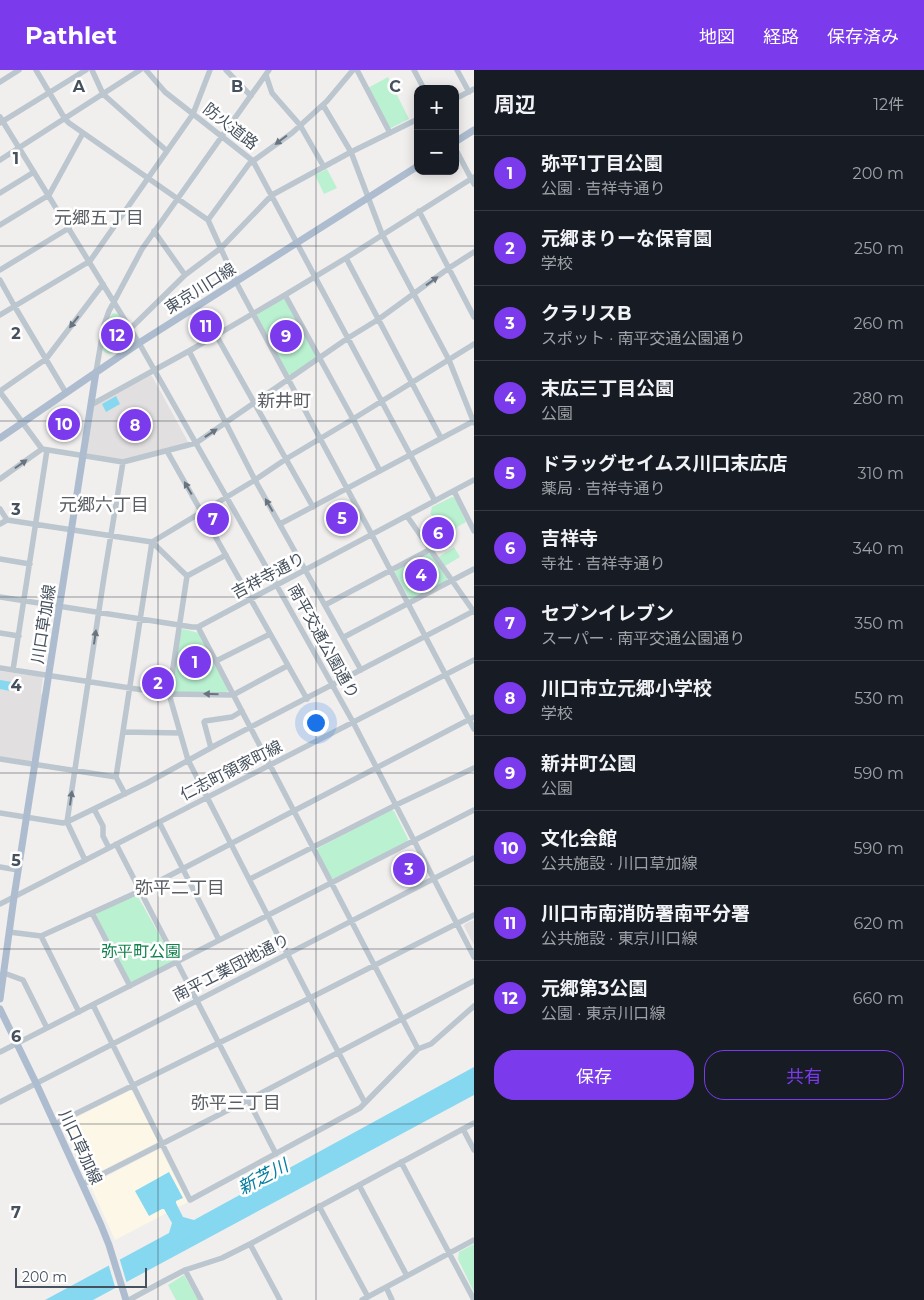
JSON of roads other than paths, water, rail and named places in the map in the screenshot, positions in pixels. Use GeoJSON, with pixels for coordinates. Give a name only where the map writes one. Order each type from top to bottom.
{"type":"FeatureCollection","features":[{"type":"Feature","properties":{"kind":"main road"},"geometry":{"type":"LineString","coordinates":[[459,139],[474,130]]}},
{"type":"Feature","properties":{"kind":"main road","name":"東京川口線"},"geometry":{"type":"LineString","coordinates":[[0,438],[139,343],[414,168]]}},
{"type":"Feature","properties":{"kind":"main road","name":"川口草加線"},"geometry":{"type":"LineString","coordinates":[[0,999],[18,870],[96,372]]}},
{"type":"Feature","properties":{"kind":"main road","name":"川口草加線"},"geometry":{"type":"LineString","coordinates":[[0,1009],[101,1225],[126,1299]]}},
{"type":"Feature","properties":{"kind":"street"},"geometry":{"type":"LineString","coordinates":[[0,82],[20,70]]}},
{"type":"Feature","properties":{"kind":"street"},"geometry":{"type":"LineString","coordinates":[[36,70],[65,119],[208,220],[236,282],[446,674],[472,718],[474,729]]}},
{"type":"Feature","properties":{"kind":"street"},"geometry":{"type":"LineString","coordinates":[[1,121],[86,70]]}},
{"type":"Feature","properties":{"kind":"street"},"geometry":{"type":"LineString","coordinates":[[92,70],[103,94],[167,151]]}},
{"type":"Feature","properties":{"kind":"street"},"geometry":{"type":"LineString","coordinates":[[0,160],[140,70]]}},
{"type":"Feature","properties":{"kind":"street","name":"防火道路"},"geometry":{"type":"LineString","coordinates":[[146,70],[165,92],[253,160],[435,501]]}},
{"type":"Feature","properties":{"kind":"street"},"geometry":{"type":"LineString","coordinates":[[0,315],[90,261],[193,114],[210,70]]}},
{"type":"Feature","properties":{"kind":"street"},"geometry":{"type":"LineString","coordinates":[[226,70],[251,96]]}},
{"type":"Feature","properties":{"kind":"street"},"geometry":{"type":"LineString","coordinates":[[208,220],[249,164],[323,105],[355,70],[390,133]]}},
{"type":"Feature","properties":{"kind":"street"},"geometry":{"type":"LineString","coordinates":[[414,70],[422,85]]}},
{"type":"Feature","properties":{"kind":"street"},"geometry":{"type":"LineString","coordinates":[[457,70],[471,90],[459,97]]}},
{"type":"Feature","properties":{"kind":"street"},"geometry":{"type":"LineString","coordinates":[[96,372],[104,325],[138,256],[268,73]]}},
{"type":"Feature","properties":{"kind":"street"},"geometry":{"type":"LineString","coordinates":[[268,73],[272,93],[300,125],[324,167]]}},
{"type":"Feature","properties":{"kind":"street"},"geometry":{"type":"LineString","coordinates":[[280,524],[474,421],[449,360],[382,234],[351,152],[323,105]]}},
{"type":"Feature","properties":{"kind":"street"},"geometry":{"type":"LineString","coordinates":[[130,329],[185,275],[221,248],[272,195],[414,120]]}},
{"type":"Feature","properties":{"kind":"street","name":"南平交通公園通り"},"geometry":{"type":"LineString","coordinates":[[1,121],[90,261],[155,370],[354,722],[474,958]]}},
{"type":"Feature","properties":{"kind":"street"},"geometry":{"type":"LineString","coordinates":[[0,225],[49,195],[83,133]]}},
{"type":"Feature","properties":{"kind":"street"},"geometry":{"type":"LineString","coordinates":[[91,405],[285,295],[419,211],[473,180],[459,155]]}},
{"type":"Feature","properties":{"kind":"street"},"geometry":{"type":"LineString","coordinates":[[0,193],[34,172]]}},
{"type":"Feature","properties":{"kind":"street"},"geometry":{"type":"LineString","coordinates":[[419,211],[474,317]]}},
{"type":"Feature","properties":{"kind":"street"},"geometry":{"type":"LineString","coordinates":[[0,270],[69,228]]}},
{"type":"Feature","properties":{"kind":"street"},"geometry":{"type":"LineString","coordinates":[[154,231],[185,275]]}},
{"type":"Feature","properties":{"kind":"street"},"geometry":{"type":"LineString","coordinates":[[104,284],[46,358],[0,391],[22,423],[45,450],[123,462],[196,443],[474,252]]}},
{"type":"Feature","properties":{"kind":"street"},"geometry":{"type":"LineString","coordinates":[[346,258],[441,438]]}},
{"type":"Feature","properties":{"kind":"street"},"geometry":{"type":"LineString","coordinates":[[0,280],[66,393]]}},
{"type":"Feature","properties":{"kind":"street"},"geometry":{"type":"LineString","coordinates":[[285,295],[380,471]]}},
{"type":"Feature","properties":{"kind":"street"},"geometry":{"type":"LineString","coordinates":[[216,335],[313,507]]}},
{"type":"Feature","properties":{"kind":"street"},"geometry":{"type":"LineString","coordinates":[[125,794],[116,777],[152,542],[474,344]]}},
{"type":"Feature","properties":{"kind":"street"},"geometry":{"type":"LineString","coordinates":[[189,351],[255,480],[362,670]]}},
{"type":"Feature","properties":{"kind":"street"},"geometry":{"type":"LineString","coordinates":[[0,479],[45,450]]}},
{"type":"Feature","properties":{"kind":"street"},"geometry":{"type":"LineString","coordinates":[[14,670],[45,450]]}},
{"type":"Feature","properties":{"kind":"street"},"geometry":{"type":"LineString","coordinates":[[167,451],[307,699]]}},
{"type":"Feature","properties":{"kind":"street"},"geometry":{"type":"LineString","coordinates":[[85,860],[67,822],[110,535],[123,462]]}},
{"type":"Feature","properties":{"kind":"street","name":"吉祥寺通り"},"geometry":{"type":"LineString","coordinates":[[198,627],[474,480]]}},
{"type":"Feature","properties":{"kind":"street"},"geometry":{"type":"LineString","coordinates":[[454,491],[474,530]]}},
{"type":"Feature","properties":{"kind":"street"},"geometry":{"type":"LineString","coordinates":[[0,509],[7,520]]}},
{"type":"Feature","properties":{"kind":"street"},"geometry":{"type":"LineString","coordinates":[[0,814],[67,822],[125,794],[474,612],[407,516]]}},
{"type":"Feature","properties":{"kind":"street"},"geometry":{"type":"LineString","coordinates":[[0,524],[7,520],[152,542],[187,576]]}},
{"type":"Feature","properties":{"kind":"street"},"geometry":{"type":"LineString","coordinates":[[325,605],[431,549]]}},
{"type":"Feature","properties":{"kind":"street"},"geometry":{"type":"LineString","coordinates":[[187,576],[226,555]]}},
{"type":"Feature","properties":{"kind":"street"},"geometry":{"type":"LineString","coordinates":[[0,560],[30,564]]}},
{"type":"Feature","properties":{"kind":"street"},"geometry":{"type":"LineString","coordinates":[[344,637],[474,569]]}},
{"type":"Feature","properties":{"kind":"street"},"geometry":{"type":"LineString","coordinates":[[187,576],[169,694],[188,760],[365,1103]]}},
{"type":"Feature","properties":{"kind":"street"},"geometry":{"type":"LineString","coordinates":[[0,597],[198,627],[418,1049]]}},
{"type":"Feature","properties":{"kind":"street"},"geometry":{"type":"LineString","coordinates":[[0,633],[19,636]]}},
{"type":"Feature","properties":{"kind":"street"},"geometry":{"type":"LineString","coordinates":[[216,662],[270,634]]}},
{"type":"Feature","properties":{"kind":"street","name":"仁志町領家町線"},"geometry":{"type":"LineString","coordinates":[[0,904],[474,660]]}},
{"type":"Feature","properties":{"kind":"street"},"geometry":{"type":"LineString","coordinates":[[0,668],[169,694],[233,695],[287,666]]}},
{"type":"Feature","properties":{"kind":"street"},"geometry":{"type":"LineString","coordinates":[[211,748],[204,722],[232,717],[242,711]]}},
{"type":"Feature","properties":{"kind":"street"},"geometry":{"type":"LineString","coordinates":[[10,932],[41,936],[140,891],[472,718]]}},
{"type":"Feature","properties":{"kind":"street"},"geometry":{"type":"LineString","coordinates":[[124,732],[180,733]]}},
{"type":"Feature","properties":{"kind":"street"},"geometry":{"type":"LineString","coordinates":[[0,759],[116,777]]}},
{"type":"Feature","properties":{"kind":"street"},"geometry":{"type":"LineString","coordinates":[[250,879],[474,768]]}},
{"type":"Feature","properties":{"kind":"street"},"geometry":{"type":"LineString","coordinates":[[94,809],[103,826],[103,836],[109,848]]}},
{"type":"Feature","properties":{"kind":"street"},"geometry":{"type":"LineString","coordinates":[[0,1052],[474,810]]}},
{"type":"Feature","properties":{"kind":"street"},"geometry":{"type":"LineString","coordinates":[[159,822],[219,940]]}},
{"type":"Feature","properties":{"kind":"street"},"geometry":{"type":"LineString","coordinates":[[116,844],[276,1154]]}},
{"type":"Feature","properties":{"kind":"street","name":"南平工業団地通り"},"geometry":{"type":"LineString","coordinates":[[0,1102],[474,858]]}},
{"type":"Feature","properties":{"kind":"street"},"geometry":{"type":"LineString","coordinates":[[0,867],[18,870]]}},
{"type":"Feature","properties":{"kind":"street"},"geometry":{"type":"LineString","coordinates":[[92,913],[130,986]]}},
{"type":"Feature","properties":{"kind":"street"},"geometry":{"type":"LineString","coordinates":[[55,1124],[474,915]]}},
{"type":"Feature","properties":{"kind":"street"},"geometry":{"type":"LineString","coordinates":[[41,936],[79,1012]]}},
{"type":"Feature","properties":{"kind":"street"},"geometry":{"type":"LineString","coordinates":[[4,974],[22,980],[47,1028]]}},
{"type":"Feature","properties":{"kind":"street"},"geometry":{"type":"LineString","coordinates":[[83,1184],[474,981]]}},
{"type":"Feature","properties":{"kind":"street"},"geometry":{"type":"LineString","coordinates":[[93,1005],[190,1200],[360,1108],[418,1049],[431,1044],[474,1006]]}},
{"type":"Feature","properties":{"kind":"street"},"geometry":{"type":"LineString","coordinates":[[126,1299],[185,1270],[222,1258],[250,1244],[474,1123]]}},
{"type":"Feature","properties":{"kind":"street"},"geometry":{"type":"LineString","coordinates":[[463,1129],[474,1150]]}},
{"type":"Feature","properties":{"kind":"street"},"geometry":{"type":"LineString","coordinates":[[401,1162],[474,1300]]}},
{"type":"Feature","properties":{"kind":"street"},"geometry":{"type":"LineString","coordinates":[[359,1185],[407,1276]]}},
{"type":"Feature","properties":{"kind":"street"},"geometry":{"type":"LineString","coordinates":[[319,1206],[365,1299],[474,1240]]}},
{"type":"Feature","properties":{"kind":"street"},"geometry":{"type":"LineString","coordinates":[[250,1244],[280,1300]]}},
{"type":"Feature","properties":{"kind":"street"},"geometry":{"type":"LineString","coordinates":[[185,1270],[201,1300]]}},
{"type":"Feature","properties":{"kind":"street"},"geometry":{"type":"LineString","coordinates":[[386,1288],[392,1300]]}},
{"type":"Feature","properties":{"kind":"water"},"geometry":{"type":"Polygon","coordinates":[[[116,396],[120,404],[106,412],[102,404],[116,396]]]}},
{"type":"Feature","properties":{"kind":"water"},"geometry":{"type":"Polygon","coordinates":[[[0,680],[12,682],[10,691],[0,689],[0,680]]]}},
{"type":"Feature","properties":{"kind":"water"},"geometry":{"type":"Polygon","coordinates":[[[474,1067],[474,1095],[93,1300],[45,1300],[169,1233],[172,1223],[164,1209],[149,1216],[135,1191],[169,1172],[183,1198],[176,1201],[176,1203],[183,1217],[194,1220],[474,1067]]]}},
{"type":"Feature","properties":{"kind":"place","name":"川口市南消防署南平分署"},"geometry":{"type":"Point","coordinates":[206,326]}},
{"type":"Feature","properties":{"kind":"place","name":"元郷第3公園"},"geometry":{"type":"Point","coordinates":[117,335]}},
{"type":"Feature","properties":{"kind":"place","name":"新井町公園"},"geometry":{"type":"Point","coordinates":[286,336]}},
{"type":"Feature","properties":{"kind":"place","name":"文化会館"},"geometry":{"type":"Point","coordinates":[64,424]}},
{"type":"Feature","properties":{"kind":"place","name":"川口市立元郷小学校"},"geometry":{"type":"Point","coordinates":[135,425]}},
{"type":"Feature","properties":{"kind":"place","name":"ドラッグセイムス川口末広店"},"geometry":{"type":"Point","coordinates":[342,518]}},
{"type":"Feature","properties":{"kind":"place","name":"セブンイレブン"},"geometry":{"type":"Point","coordinates":[213,519]}},
{"type":"Feature","properties":{"kind":"place","name":"吉祥寺"},"geometry":{"type":"Point","coordinates":[438,533]}},
{"type":"Feature","properties":{"kind":"place","name":"末広三丁目公園"},"geometry":{"type":"Point","coordinates":[421,575]}},
{"type":"Feature","properties":{"kind":"place","name":"弥平1丁目公園"},"geometry":{"type":"Point","coordinates":[195,662]}},
{"type":"Feature","properties":{"kind":"place","name":"元郷まりーな保育園"},"geometry":{"type":"Point","coordinates":[158,683]}},
{"type":"Feature","properties":{"kind":"place","name":"クラリスB"},"geometry":{"type":"Point","coordinates":[409,869]}},
{"type":"Feature","properties":{"kind":"district","name":"元郷五丁目"},"geometry":{"type":"Point","coordinates":[99,218]}},
{"type":"Feature","properties":{"kind":"district","name":"新井町"},"geometry":{"type":"Point","coordinates":[284,401]}},
{"type":"Feature","properties":{"kind":"district","name":"元郷六丁目"},"geometry":{"type":"Point","coordinates":[104,505]}},
{"type":"Feature","properties":{"kind":"district","name":"弥平二丁目"},"geometry":{"type":"Point","coordinates":[180,888]}},
{"type":"Feature","properties":{"kind":"district","name":"弥平三丁目"},"geometry":{"type":"Point","coordinates":[236,1103]}},
{"type":"Feature","properties":{"kind":"park label","name":"弥平町公園"},"geometry":{"type":"Point","coordinates":[141,951]}},
{"type":"Feature","properties":{"kind":"water label","name":"新芝川"},"geometry":{"type":"Point","coordinates":[263,1177]}}]}
